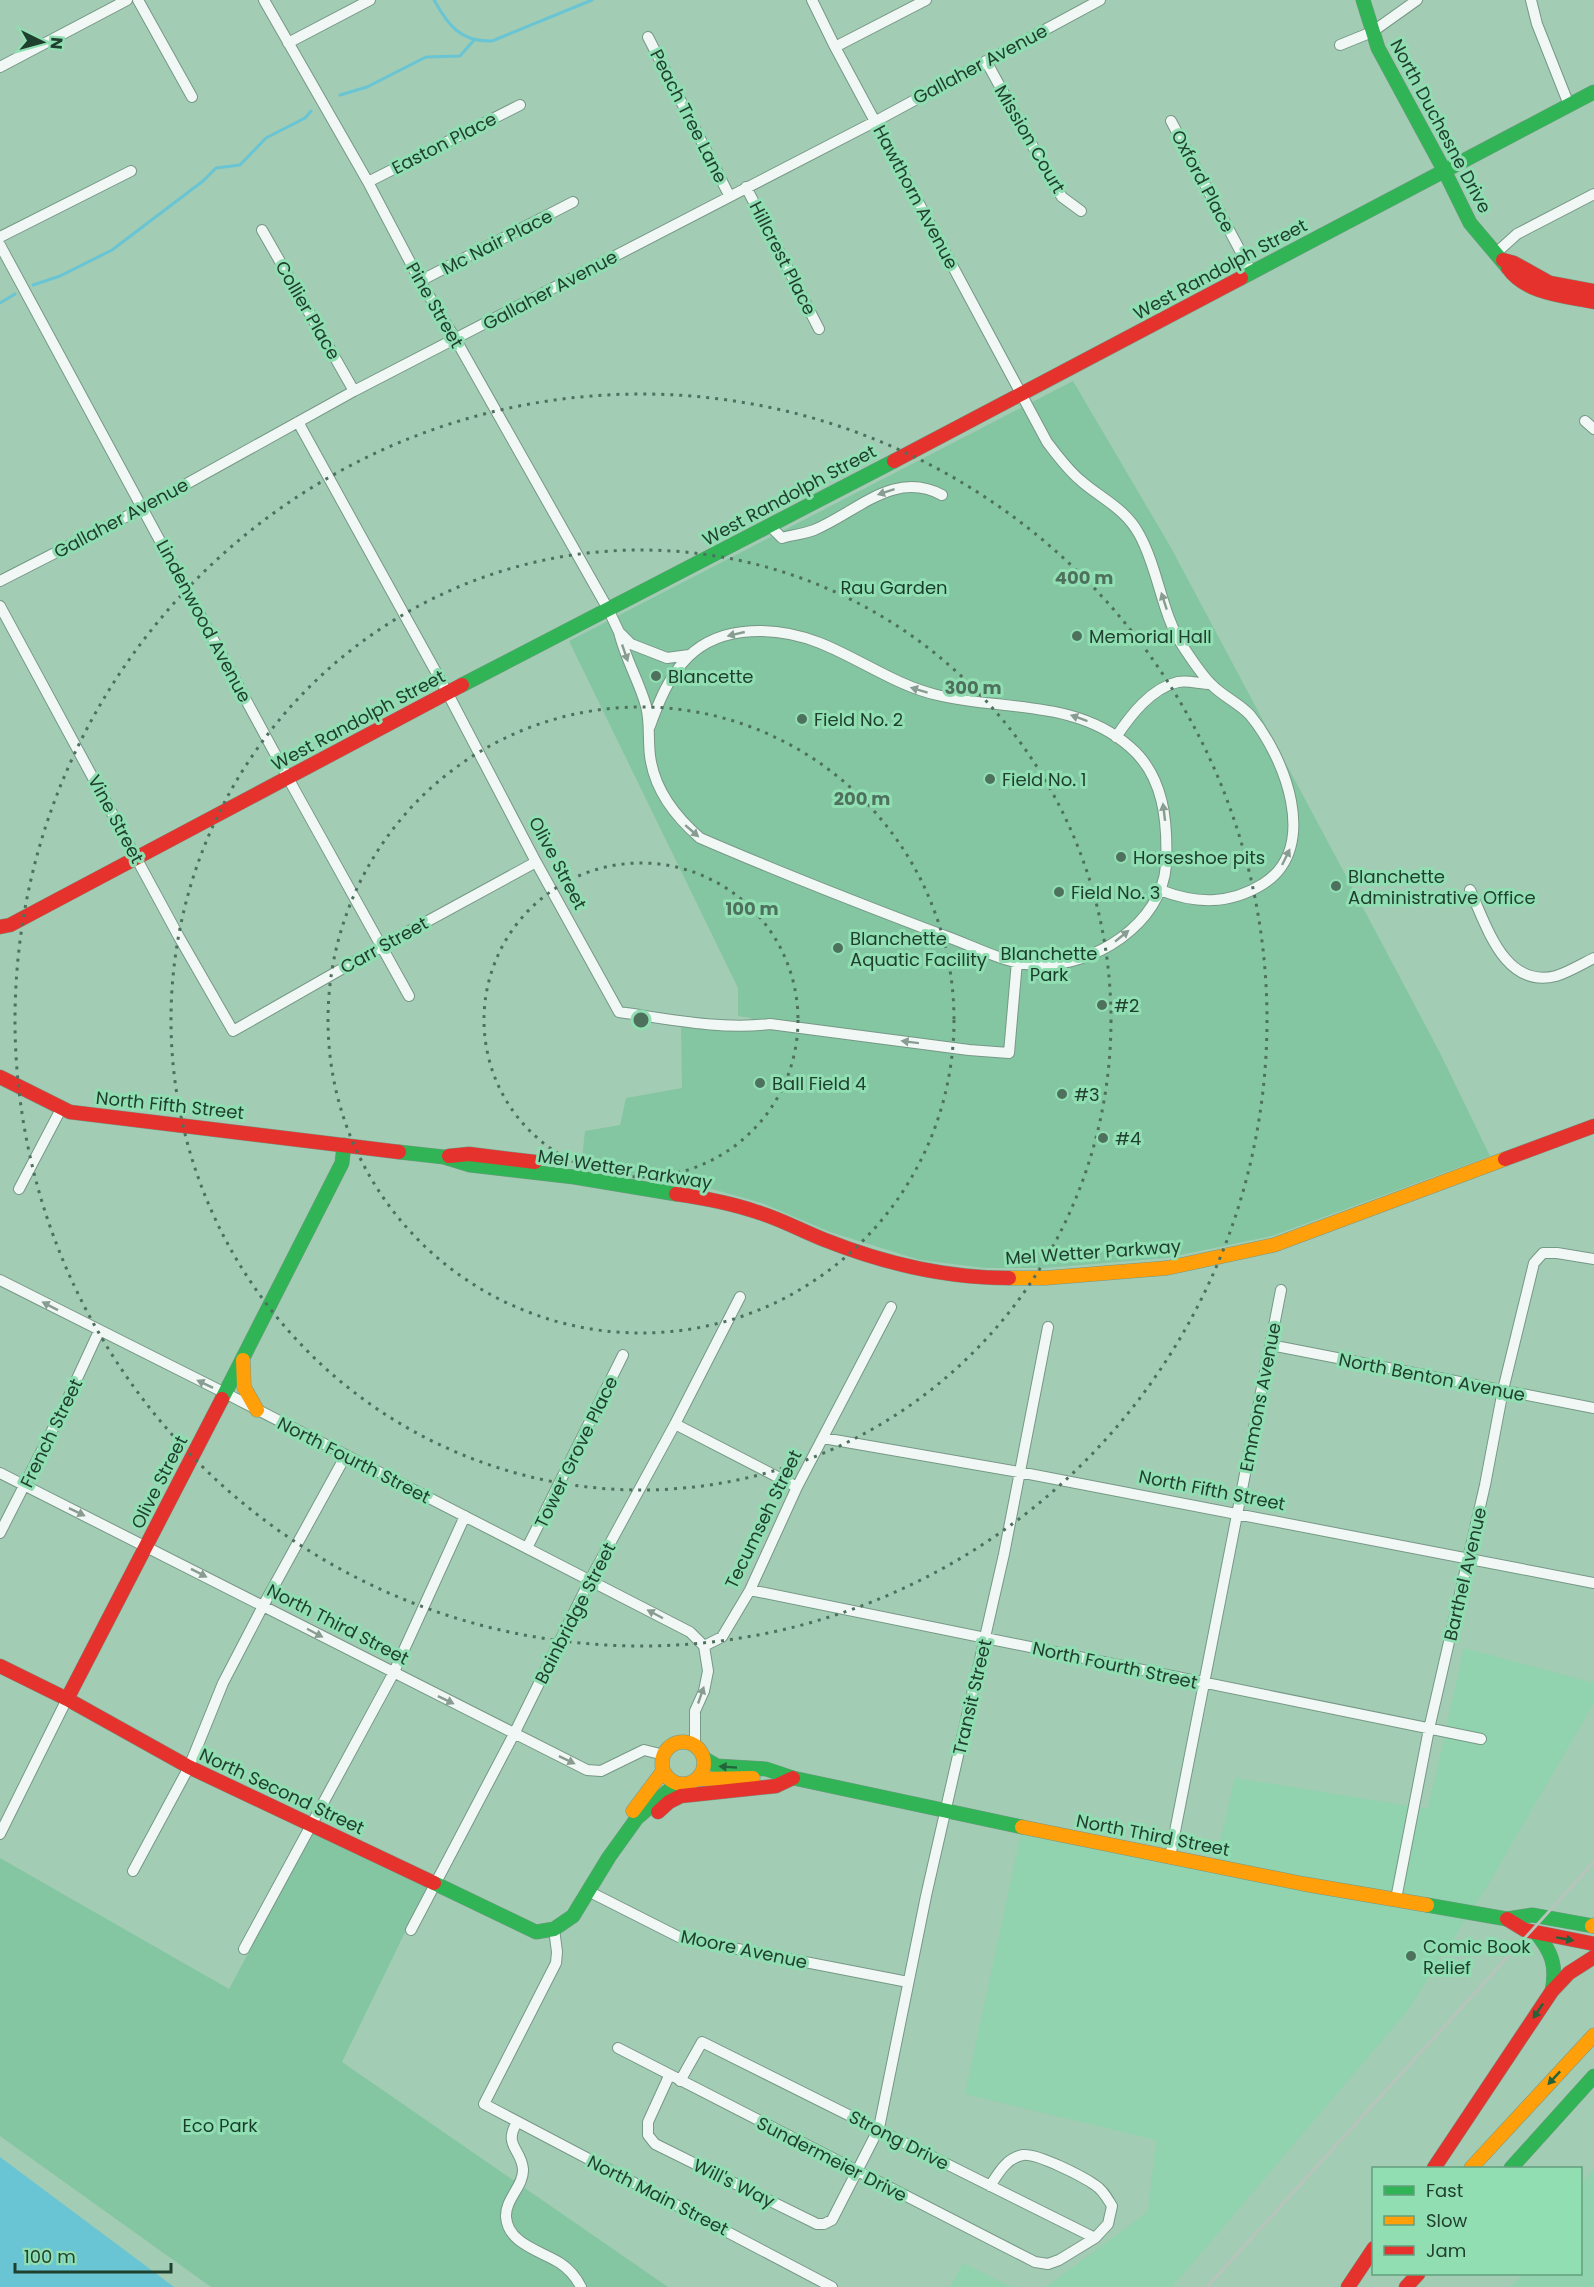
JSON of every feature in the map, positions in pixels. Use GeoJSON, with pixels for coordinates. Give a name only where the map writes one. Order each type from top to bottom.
{"type":"FeatureCollection","features":[{"type":"Feature","properties":{"kind":"main road","name":"North Duchesne Drive"},"geometry":{"type":"LineString","coordinates":[[1363,0],[1378,48],[1470,223],[1514,276],[1543,292],[1594,302]]}},
{"type":"Feature","properties":{"kind":"main road","name":"West Randolph Street"},"geometry":{"type":"LineString","coordinates":[[0,927],[10,925],[368,733],[770,526],[1594,92]]}},
{"type":"Feature","properties":{"kind":"main road","name":"North Duchesne Drive"},"geometry":{"type":"LineString","coordinates":[[1500,257],[1550,283],[1594,291]]}},
{"type":"Feature","properties":{"kind":"main road","name":"North Fifth Street"},"geometry":{"type":"LineString","coordinates":[[0,1077],[61,1109],[345,1145]]}},
{"type":"Feature","properties":{"kind":"main road","name":"Mel Wetter Parkway"},"geometry":{"type":"LineString","coordinates":[[345,1145],[444,1157],[470,1154],[576,1168],[762,1203],[830,1232],[920,1260],[985,1268],[1045,1268],[1166,1258],[1272,1236],[1594,1116]]}},
{"type":"Feature","properties":{"kind":"main road","name":"Mel Wetter Parkway"},"geometry":{"type":"LineString","coordinates":[[699,1192],[759,1212],[826,1241],[918,1269],[984,1278],[1045,1278],[1167,1268],[1274,1245],[1594,1126]]}},
{"type":"Feature","properties":{"kind":"main road","name":"Olive Street"},"geometry":{"type":"LineString","coordinates":[[67,1699],[342,1162],[345,1145]]}},
{"type":"Feature","properties":{"kind":"main road"},"geometry":{"type":"LineString","coordinates":[[243,1354],[244,1387],[257,1410]]}},
{"type":"Feature","properties":{"kind":"main road","name":"North Second Street"},"geometry":{"type":"LineString","coordinates":[[0,1666],[67,1699],[189,1767],[434,1884],[536,1932],[554,1929]]}},
{"type":"Feature","properties":{"kind":"main road","name":"North Third Street"},"geometry":{"type":"LineString","coordinates":[[664,1755],[669,1747],[677,1743],[686,1742],[695,1745]]}},
{"type":"Feature","properties":{"kind":"main road"},"geometry":{"type":"LineString","coordinates":[[695,1745],[705,1759],[704,1770],[698,1779]]}},
{"type":"Feature","properties":{"kind":"main road"},"geometry":{"type":"LineString","coordinates":[[609,1857],[621,1827],[663,1771],[664,1755]]}},
{"type":"Feature","properties":{"kind":"main road","name":"North Third Street"},"geometry":{"type":"LineString","coordinates":[[705,1759],[717,1766],[766,1769],[793,1778],[945,1812],[1304,1884],[1506,1919],[1532,1915],[1593,1926]]}},
{"type":"Feature","properties":{"kind":"main road"},"geometry":{"type":"LineString","coordinates":[[663,1771],[679,1790]]}},
{"type":"Feature","properties":{"kind":"main road"},"geometry":{"type":"LineString","coordinates":[[554,1929],[573,1916],[636,1818],[679,1790],[776,1786],[793,1778]]}},
{"type":"Feature","properties":{"kind":"main road","name":"North Third Street"},"geometry":{"type":"LineString","coordinates":[[679,1790],[698,1779],[793,1778]]}},
{"type":"Feature","properties":{"kind":"main road","name":"North Third Street"},"geometry":{"type":"LineString","coordinates":[[1506,1919],[1525,1930],[1594,1944]]}},
{"type":"Feature","properties":{"kind":"main road"},"geometry":{"type":"LineString","coordinates":[[1536,1933],[1548,1947],[1555,1963],[1552,1991]]}},
{"type":"Feature","properties":{"kind":"main road"},"geometry":{"type":"LineString","coordinates":[[1435,2167],[1552,1991],[1569,1973],[1594,1957]]}},
{"type":"Feature","properties":{"kind":"main road"},"geometry":{"type":"LineString","coordinates":[[1473,2167],[1594,2035]]}},
{"type":"Feature","properties":{"kind":"main road"},"geometry":{"type":"LineString","coordinates":[[1513,2167],[1594,2076]]}},
{"type":"Feature","properties":{"kind":"main road"},"geometry":{"type":"LineString","coordinates":[[1348,2287],[1372,2251]]}},
{"type":"Feature","properties":{"kind":"main road"},"geometry":{"type":"LineString","coordinates":[[1361,2287],[1373,2275]]}},
{"type":"Feature","properties":{"kind":"main road"},"geometry":{"type":"LineString","coordinates":[[1406,2287],[1417,2275]]}},
{"type":"Feature","properties":{"kind":"street"},"geometry":{"type":"LineString","coordinates":[[0,67],[127,0]]}},
{"type":"Feature","properties":{"kind":"street"},"geometry":{"type":"LineString","coordinates":[[138,0],[192,97]]}},
{"type":"Feature","properties":{"kind":"street","name":"Pine Street"},"geometry":{"type":"LineString","coordinates":[[264,0],[368,182],[420,281],[456,340],[608,609],[619,632],[623,652],[646,705],[650,726]]}},
{"type":"Feature","properties":{"kind":"street"},"geometry":{"type":"LineString","coordinates":[[288,43],[370,0]]}},
{"type":"Feature","properties":{"kind":"street","name":"Hawthorn Avenue"},"geometry":{"type":"LineString","coordinates":[[812,0],[1047,442],[1081,481],[1116,507],[1138,532],[1150,557],[1171,622],[1182,646],[1211,684],[1248,713],[1265,735],[1284,776],[1292,803],[1294,833],[1288,858],[1270,880],[1225,901],[1199,902],[1160,890]]}},
{"type":"Feature","properties":{"kind":"street"},"geometry":{"type":"LineString","coordinates":[[835,47],[926,0]]}},
{"type":"Feature","properties":{"kind":"street","name":"Gallaher Avenue"},"geometry":{"type":"LineString","coordinates":[[0,581],[143,508],[354,391],[456,340],[729,195],[876,121],[1100,0]]}},
{"type":"Feature","properties":{"kind":"street"},"geometry":{"type":"LineString","coordinates":[[1340,45],[1372,32],[1417,0]]}},
{"type":"Feature","properties":{"kind":"street"},"geometry":{"type":"LineString","coordinates":[[1531,0],[1537,24],[1569,105]]}},
{"type":"Feature","properties":{"kind":"street","name":"Peach Tree Lane"},"geometry":{"type":"LineString","coordinates":[[648,37],[729,195]]}},
{"type":"Feature","properties":{"kind":"street","name":"Mission Court"},"geometry":{"type":"LineString","coordinates":[[986,60],[1062,197],[1081,211]]}},
{"type":"Feature","properties":{"kind":"street","name":"Easton Place"},"geometry":{"type":"LineString","coordinates":[[368,182],[520,105]]}},
{"type":"Feature","properties":{"kind":"street","name":"Oxford Place"},"geometry":{"type":"LineString","coordinates":[[1171,121],[1252,273]]}},
{"type":"Feature","properties":{"kind":"street"},"geometry":{"type":"LineString","coordinates":[[0,237],[131,171]]}},
{"type":"Feature","properties":{"kind":"street","name":"Hillcrest Place"},"geometry":{"type":"LineString","coordinates":[[746,187],[819,329]]}},
{"type":"Feature","properties":{"kind":"street"},"geometry":{"type":"LineString","coordinates":[[1500,257],[1517,234],[1594,194]]}},
{"type":"Feature","properties":{"kind":"street","name":"Mc Nair Place"},"geometry":{"type":"LineString","coordinates":[[420,281],[573,202]]}},
{"type":"Feature","properties":{"kind":"street","name":"Collier Place"},"geometry":{"type":"LineString","coordinates":[[262,230],[354,391]]}},
{"type":"Feature","properties":{"kind":"street","name":"Lindenwood Avenue"},"geometry":{"type":"LineString","coordinates":[[0,245],[288,777],[410,996]]}},
{"type":"Feature","properties":{"kind":"street"},"geometry":{"type":"LineString","coordinates":[[1585,421],[1594,429]]}},
{"type":"Feature","properties":{"kind":"street","name":"Olive Street"},"geometry":{"type":"LineString","coordinates":[[298,422],[447,692],[536,862],[619,1012],[681,1021],[753,1026],[770,1024],[969,1050],[1009,1053],[1017,962]]}},
{"type":"Feature","properties":{"kind":"street"},"geometry":{"type":"LineString","coordinates":[[770,526],[782,538],[813,530],[887,490],[928,488],[942,495]]}},
{"type":"Feature","properties":{"kind":"street","name":"Vine Street"},"geometry":{"type":"LineString","coordinates":[[0,606],[179,937],[233,1031]]}},
{"type":"Feature","properties":{"kind":"street"},"geometry":{"type":"LineString","coordinates":[[760,630],[789,634],[820,643],[912,688],[941,696],[1067,714],[1095,724],[1131,747],[1151,773],[1163,801],[1167,837],[1165,870],[1160,890],[1152,905],[1132,928],[1112,945],[1088,957],[1062,963],[1036,965],[1017,962],[870,908],[700,838],[680,821],[660,791],[651,761],[650,726],[660,699],[674,673],[689,655],[704,645],[735,632],[760,630]]}},
{"type":"Feature","properties":{"kind":"street"},"geometry":{"type":"LineString","coordinates":[[619,632],[631,644],[667,658],[689,655]]}},
{"type":"Feature","properties":{"kind":"street"},"geometry":{"type":"LineString","coordinates":[[1116,737],[1140,707],[1170,685],[1182,682],[1211,684]]}},
{"type":"Feature","properties":{"kind":"street","name":"Carr Street"},"geometry":{"type":"LineString","coordinates":[[233,1031],[536,862]]}},
{"type":"Feature","properties":{"kind":"street"},"geometry":{"type":"LineString","coordinates":[[1470,890],[1502,956],[1521,972],[1537,977],[1554,976],[1594,958]]}},
{"type":"Feature","properties":{"kind":"street"},"geometry":{"type":"LineString","coordinates":[[19,1189],[61,1109]]}},
{"type":"Feature","properties":{"kind":"street","name":"Barthel Avenue"},"geometry":{"type":"LineString","coordinates":[[1396,1899],[1429,1730],[1485,1485],[1503,1390],[1534,1263],[1543,1253],[1594,1259]]}},
{"type":"Feature","properties":{"kind":"street","name":"North Fourth Street"},"geometry":{"type":"LineString","coordinates":[[0,1280],[590,1580],[690,1632],[704,1646]]}},
{"type":"Feature","properties":{"kind":"street","name":"Emmons Avenue"},"geometry":{"type":"LineString","coordinates":[[1170,1857],[1281,1290]]}},
{"type":"Feature","properties":{"kind":"street","name":"Bainbridge Street"},"geometry":{"type":"LineString","coordinates":[[411,1930],[514,1734],[590,1580],[675,1424],[740,1297]]}},
{"type":"Feature","properties":{"kind":"street","name":"Tecumseh Street"},"geometry":{"type":"LineString","coordinates":[[704,1646],[722,1637],[750,1590],[797,1487],[891,1307]]}},
{"type":"Feature","properties":{"kind":"street","name":"Transit Street"},"geometry":{"type":"LineString","coordinates":[[824,2224],[832,2220],[879,2128],[945,1812],[986,1638],[1048,1327]]}},
{"type":"Feature","properties":{"kind":"street","name":"French Street"},"geometry":{"type":"LineString","coordinates":[[0,1533],[99,1331]]}},
{"type":"Feature","properties":{"kind":"street","name":"North Benton Avenue"},"geometry":{"type":"LineString","coordinates":[[1270,1345],[1594,1408]]}},
{"type":"Feature","properties":{"kind":"street","name":"Tower Grove Place"},"geometry":{"type":"LineString","coordinates":[[527,1548],[623,1355]]}},
{"type":"Feature","properties":{"kind":"street"},"geometry":{"type":"LineString","coordinates":[[675,1424],[797,1487]]}},
{"type":"Feature","properties":{"kind":"street","name":"North Fifth Street"},"geometry":{"type":"LineString","coordinates":[[823,1438],[1019,1472],[1594,1583]]}},
{"type":"Feature","properties":{"kind":"street"},"geometry":{"type":"LineString","coordinates":[[133,1871],[189,1767],[223,1683],[346,1455]]}},
{"type":"Feature","properties":{"kind":"street","name":"North Third Street"},"geometry":{"type":"LineString","coordinates":[[0,1473],[147,1546],[393,1674],[587,1770],[601,1771],[644,1750],[664,1755]]}},
{"type":"Feature","properties":{"kind":"street"},"geometry":{"type":"LineString","coordinates":[[244,1949],[393,1674],[465,1516]]}},
{"type":"Feature","properties":{"kind":"street","name":"North Fourth Street"},"geometry":{"type":"LineString","coordinates":[[750,1590],[1481,1739]]}},
{"type":"Feature","properties":{"kind":"street"},"geometry":{"type":"LineString","coordinates":[[695,1745],[695,1711],[704,1690],[708,1671],[704,1646]]}},
{"type":"Feature","properties":{"kind":"street","name":"Olive Street"},"geometry":{"type":"LineString","coordinates":[[0,1834],[67,1699]]}},
{"type":"Feature","properties":{"kind":"street","name":"Moore Avenue"},"geometry":{"type":"LineString","coordinates":[[590,1892],[681,1938],[908,1982]]}},
{"type":"Feature","properties":{"kind":"street","name":"North Main Street"},"geometry":{"type":"LineString","coordinates":[[554,1929],[556,1963],[484,2104],[832,2287]]}},
{"type":"Feature","properties":{"kind":"street","name":"Strong Drive"},"geometry":{"type":"LineString","coordinates":[[680,2081],[702,2042],[879,2128],[1095,2238]]}},
{"type":"Feature","properties":{"kind":"street","name":"Sundermeier Drive"},"geometry":{"type":"LineString","coordinates":[[618,2048],[1035,2262],[1048,2264],[1059,2260],[1095,2238]]}},
{"type":"Feature","properties":{"kind":"street","name":"Will's Way"},"geometry":{"type":"LineString","coordinates":[[669,2076],[648,2122],[648,2135],[655,2144],[817,2224],[824,2224]]}},
{"type":"Feature","properties":{"kind":"street"},"geometry":{"type":"LineString","coordinates":[[517,2122],[512,2131],[511,2143],[521,2161],[523,2178],[508,2207],[506,2216],[510,2229],[521,2241],[561,2264],[575,2276],[581,2287]]}},
{"type":"Feature","properties":{"kind":"street"},"geometry":{"type":"LineString","coordinates":[[990,2186],[1006,2164],[1024,2155],[1036,2157],[1060,2167],[1094,2184],[1106,2195],[1112,2206],[1108,2224],[1095,2238]]}},
{"type":"Feature","properties":{"kind":"shaded area"},"geometry":{"type":"Polygon","coordinates":[[[1464,1648],[1594,1683],[1594,1703],[1487,1886],[1407,2011],[1172,2287],[1046,2287],[1148,2212],[1156,2140],[965,2094],[1021,1834],[1213,1872],[1235,1778],[1428,1809],[1464,1648]]]}},
{"type":"Feature","properties":{"kind":"shaded area"},"geometry":{"type":"Polygon","coordinates":[[[1594,2169],[1594,2287],[1511,2287],[1522,2275],[1582,2275],[1582,2183],[1594,2169]]]}},
{"type":"Feature","properties":{"kind":"shaded area"},"geometry":{"type":"Polygon","coordinates":[[[963,2263],[1012,2287],[950,2287],[963,2263]]]}},
{"type":"Feature","properties":{"kind":"green space","name":"Blanchette Park"},"geometry":{"type":"Polygon","coordinates":[[[1073,381],[1170,546],[1439,1051],[1490,1156],[1272,1236],[1166,1258],[1045,1268],[985,1268],[920,1260],[830,1232],[762,1203],[712,1189],[581,1168],[585,1131],[620,1125],[626,1098],[682,1088],[681,1021],[752,1026],[751,1018],[738,1016],[738,988],[569,641],[1073,381]]]}},
{"type":"Feature","properties":{"kind":"green space","name":"Eco Park"},"geometry":{"type":"Polygon","coordinates":[[[314,1831],[427,1887],[342,2062],[668,2287],[211,2287],[0,2136],[0,1858],[229,1989],[314,1831]]]}},
{"type":"Feature","properties":{"kind":"water"},"geometry":{"type":"Polygon","coordinates":[[[0,2157],[174,2287],[0,2287],[0,2157]]]}},
{"type":"Feature","properties":{"kind":"waterway"},"geometry":{"type":"LineString","coordinates":[[434,0],[444,17],[456,30],[471,39],[481,41],[492,41],[592,0]]}},
{"type":"Feature","properties":{"kind":"waterway"},"geometry":{"type":"LineString","coordinates":[[340,95],[367,87],[426,57],[460,56],[474,40]]}},
{"type":"Feature","properties":{"kind":"waterway"},"geometry":{"type":"LineString","coordinates":[[33,285],[60,276],[112,250],[203,181],[216,168],[240,165],[266,138],[305,118],[311,111]]}},
{"type":"Feature","properties":{"kind":"waterway"},"geometry":{"type":"LineString","coordinates":[[0,303],[15,294]]}},
{"type":"Feature","properties":{"kind":"railway"},"geometry":{"type":"LineString","coordinates":[[1207,2287],[1594,1862]]}},
{"type":"Feature","properties":{"kind":"traffic: fast"},"geometry":{"type":"LineString","coordinates":[[1363,0],[1378,48],[1470,223],[1508,268]]}},
{"type":"Feature","properties":{"kind":"traffic: fast"},"geometry":{"type":"LineString","coordinates":[[1241,278],[1594,92]]}},
{"type":"Feature","properties":{"kind":"traffic: fast"},"geometry":{"type":"LineString","coordinates":[[462,685],[894,461]]}},
{"type":"Feature","properties":{"kind":"traffic: fast"},"geometry":{"type":"LineString","coordinates":[[222,1399],[342,1163],[344,1145]]}},
{"type":"Feature","properties":{"kind":"traffic: fast"},"geometry":{"type":"LineString","coordinates":[[399,1152],[444,1157],[470,1165],[574,1177],[676,1194]]}},
{"type":"Feature","properties":{"kind":"traffic: fast"},"geometry":{"type":"LineString","coordinates":[[705,1759],[717,1766],[766,1769],[793,1778],[1022,1827]]}},
{"type":"Feature","properties":{"kind":"traffic: fast"},"geometry":{"type":"LineString","coordinates":[[434,1883],[536,1932],[554,1929],[573,1916],[609,1857],[637,1818],[676,1784]]}},
{"type":"Feature","properties":{"kind":"traffic: fast"},"geometry":{"type":"LineString","coordinates":[[1427,1905],[1507,1919],[1532,1915],[1594,1926]]}},
{"type":"Feature","properties":{"kind":"traffic: fast"},"geometry":{"type":"LineString","coordinates":[[1536,1933],[1552,1960],[1554,1974],[1552,1991]]}},
{"type":"Feature","properties":{"kind":"traffic: fast"},"geometry":{"type":"LineString","coordinates":[[1512,2167],[1594,2076]]}},
{"type":"Feature","properties":{"kind":"traffic: slow"},"geometry":{"type":"LineString","coordinates":[[1009,1278],[1045,1278],[1167,1268],[1274,1245],[1505,1159]]}},
{"type":"Feature","properties":{"kind":"traffic: slow"},"geometry":{"type":"LineString","coordinates":[[243,1360],[244,1387],[257,1410]]}},
{"type":"Feature","properties":{"kind":"traffic: slow"},"geometry":{"type":"LineString","coordinates":[[683,1742],[691,1743],[698,1748],[703,1755],[704,1763],[703,1771],[698,1778],[691,1783],[683,1784],[675,1783],[668,1778],[663,1771],[662,1763],[663,1755],[668,1748],[675,1743],[683,1742]]}},
{"type":"Feature","properties":{"kind":"traffic: slow"},"geometry":{"type":"LineString","coordinates":[[633,1811],[663,1771]]}},
{"type":"Feature","properties":{"kind":"traffic: slow"},"geometry":{"type":"LineString","coordinates":[[698,1779],[753,1778]]}},
{"type":"Feature","properties":{"kind":"traffic: slow"},"geometry":{"type":"LineString","coordinates":[[1022,1827],[1304,1884],[1427,1905]]}},
{"type":"Feature","properties":{"kind":"traffic: slow"},"geometry":{"type":"LineString","coordinates":[[1472,2167],[1594,2035]]}},
{"type":"Feature","properties":{"kind":"traffic: jam"},"geometry":{"type":"LineString","coordinates":[[1503,260],[1514,263],[1550,283],[1594,291]]}},
{"type":"Feature","properties":{"kind":"traffic: jam"},"geometry":{"type":"LineString","coordinates":[[1508,268],[1516,277],[1535,289],[1594,302]]}},
{"type":"Feature","properties":{"kind":"traffic: jam"},"geometry":{"type":"LineString","coordinates":[[894,461],[1241,278]]}},
{"type":"Feature","properties":{"kind":"traffic: jam"},"geometry":{"type":"LineString","coordinates":[[0,927],[10,925],[462,685]]}},
{"type":"Feature","properties":{"kind":"traffic: jam"},"geometry":{"type":"LineString","coordinates":[[0,1077],[70,1112],[399,1152]]}},
{"type":"Feature","properties":{"kind":"traffic: jam"},"geometry":{"type":"LineString","coordinates":[[1505,1159],[1594,1126]]}},
{"type":"Feature","properties":{"kind":"traffic: jam"},"geometry":{"type":"LineString","coordinates":[[449,1156],[469,1154],[535,1162]]}},
{"type":"Feature","properties":{"kind":"traffic: jam"},"geometry":{"type":"LineString","coordinates":[[676,1194],[747,1209],[847,1248],[892,1262],[939,1272],[1009,1278]]}},
{"type":"Feature","properties":{"kind":"traffic: jam"},"geometry":{"type":"LineString","coordinates":[[67,1699],[222,1399]]}},
{"type":"Feature","properties":{"kind":"traffic: jam"},"geometry":{"type":"LineString","coordinates":[[0,1666],[67,1699],[189,1767],[434,1883]]}},
{"type":"Feature","properties":{"kind":"traffic: jam"},"geometry":{"type":"LineString","coordinates":[[658,1812],[669,1802],[681,1796],[776,1786],[793,1778]]}},
{"type":"Feature","properties":{"kind":"traffic: jam"},"geometry":{"type":"LineString","coordinates":[[1507,1919],[1525,1930],[1594,1944]]}},
{"type":"Feature","properties":{"kind":"traffic: jam"},"geometry":{"type":"LineString","coordinates":[[1435,2167],[1552,1991],[1569,1973],[1594,1957]]}},
{"type":"Feature","properties":{"kind":"traffic: jam"},"geometry":{"type":"LineString","coordinates":[[1348,2287],[1372,2251]]}},
{"type":"Feature","properties":{"kind":"traffic: jam"},"geometry":{"type":"LineString","coordinates":[[1406,2287],[1417,2275]]}},
{"type":"Feature","properties":{"kind":"place","name":"Memorial Hall"},"geometry":{"type":"Point","coordinates":[1077,636]}},
{"type":"Feature","properties":{"kind":"place","name":"Blancette"},"geometry":{"type":"Point","coordinates":[656,676]}},
{"type":"Feature","properties":{"kind":"place","name":"Field No. 2"},"geometry":{"type":"Point","coordinates":[802,719]}},
{"type":"Feature","properties":{"kind":"place","name":"Field No. 1"},"geometry":{"type":"Point","coordinates":[990,779]}},
{"type":"Feature","properties":{"kind":"place","name":"Horseshoe pits"},"geometry":{"type":"Point","coordinates":[1121,857]}},
{"type":"Feature","properties":{"kind":"place","name":"Blanchette Administrative Office"},"geometry":{"type":"Point","coordinates":[1336,886]}},
{"type":"Feature","properties":{"kind":"place","name":"Field No. 3"},"geometry":{"type":"Point","coordinates":[1059,892]}},
{"type":"Feature","properties":{"kind":"place","name":"Blanchette Aquatic Facility"},"geometry":{"type":"Point","coordinates":[838,948]}},
{"type":"Feature","properties":{"kind":"place","name":"#2"},"geometry":{"type":"Point","coordinates":[1102,1005]}},
{"type":"Feature","properties":{"kind":"place","name":"Ball Field 4"},"geometry":{"type":"Point","coordinates":[760,1083]}},
{"type":"Feature","properties":{"kind":"place","name":"#3"},"geometry":{"type":"Point","coordinates":[1062,1094]}},
{"type":"Feature","properties":{"kind":"place","name":"#4"},"geometry":{"type":"Point","coordinates":[1103,1138]}},
{"type":"Feature","properties":{"kind":"place","name":"Comic Book Relief"},"geometry":{"type":"Point","coordinates":[1411,1956]}},
{"type":"Feature","properties":{"kind":"park label","name":"Rau Garden"},"geometry":{"type":"Point","coordinates":[894,587]}}]}
